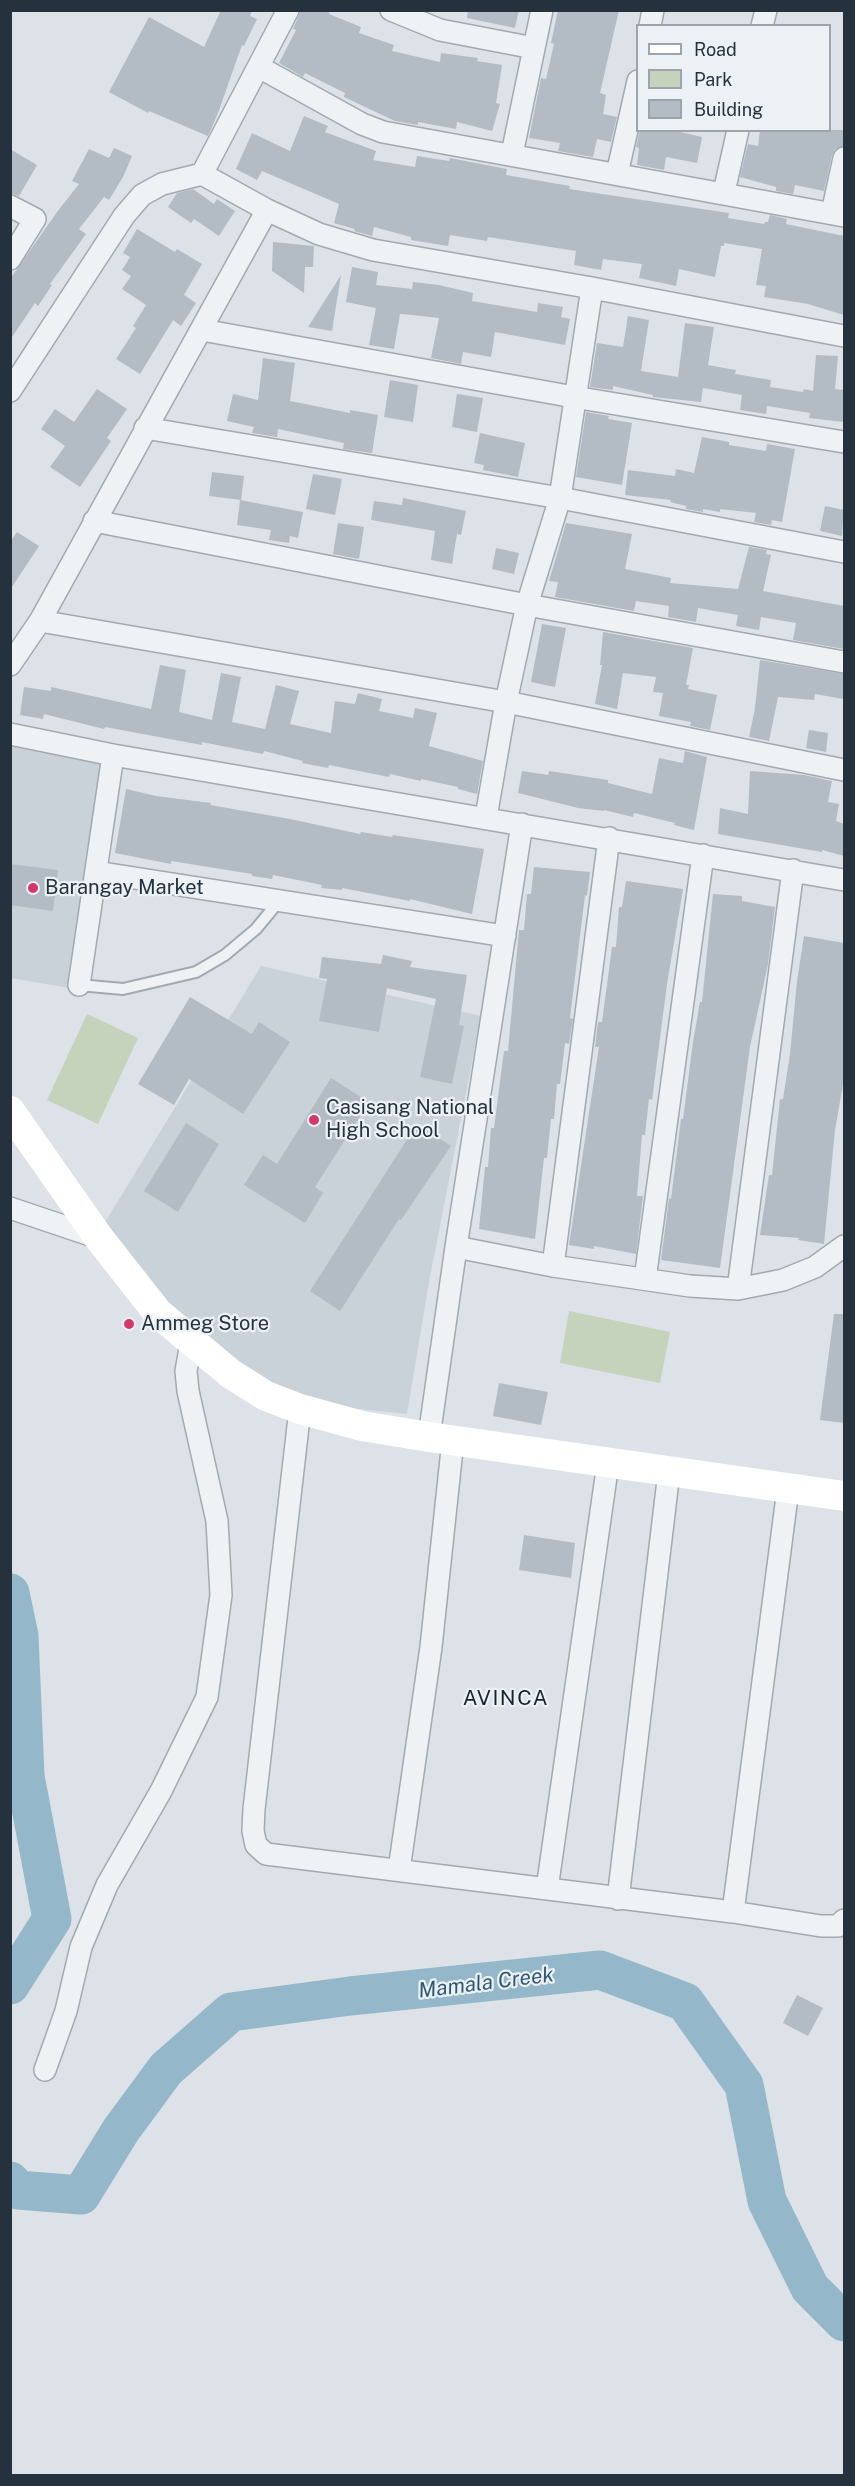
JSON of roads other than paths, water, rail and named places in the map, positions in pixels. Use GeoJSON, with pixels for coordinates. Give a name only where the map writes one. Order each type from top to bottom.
{"type":"FeatureCollection","features":[{"type":"Feature","properties":{"kind":"main road"},"geometry":{"type":"LineString","coordinates":[[10,1111],[99,1238],[158,1313],[191,1343],[231,1374],[266,1396],[362,1426],[844,1496]]}},
{"type":"Feature","properties":{"kind":"street"},"geometry":{"type":"LineString","coordinates":[[202,174],[288,10]]}},
{"type":"Feature","properties":{"kind":"street"},"geometry":{"type":"LineString","coordinates":[[391,10],[440,30],[534,48]]}},
{"type":"Feature","properties":{"kind":"street"},"geometry":{"type":"LineString","coordinates":[[512,154],[542,10]]}},
{"type":"Feature","properties":{"kind":"street"},"geometry":{"type":"LineString","coordinates":[[260,66],[363,124],[383,132],[838,214],[844,158]]}},
{"type":"Feature","properties":{"kind":"street"},"geometry":{"type":"LineString","coordinates":[[617,174],[636,90]]}},
{"type":"Feature","properties":{"kind":"street"},"geometry":{"type":"LineString","coordinates":[[724,192],[738,132]]}},
{"type":"Feature","properties":{"kind":"street"},"geometry":{"type":"LineString","coordinates":[[10,391],[123,216],[142,195],[162,183],[202,174],[267,210],[319,234],[373,250],[592,288],[844,336]]}},
{"type":"Feature","properties":{"kind":"street"},"geometry":{"type":"LineString","coordinates":[[10,206],[35,219],[10,259]]}},
{"type":"Feature","properties":{"kind":"street"},"geometry":{"type":"LineString","coordinates":[[10,665],[40,621],[267,210]]}},
{"type":"Feature","properties":{"kind":"street"},"geometry":{"type":"LineString","coordinates":[[486,817],[506,702],[527,604],[560,498],[592,288]]}},
{"type":"Feature","properties":{"kind":"street"},"geometry":{"type":"LineString","coordinates":[[202,330],[574,397],[844,442]]}},
{"type":"Feature","properties":{"kind":"street"},"geometry":{"type":"LineString","coordinates":[[146,428],[560,498],[844,552]]}},
{"type":"Feature","properties":{"kind":"street"},"geometry":{"type":"LineString","coordinates":[[94,521],[844,662]]}},
{"type":"Feature","properties":{"kind":"street"},"geometry":{"type":"LineString","coordinates":[[40,621],[506,702],[844,770]]}},
{"type":"Feature","properties":{"kind":"street"},"geometry":{"type":"LineString","coordinates":[[10,734],[113,754],[844,880]]}},
{"type":"Feature","properties":{"kind":"street"},"geometry":{"type":"LineString","coordinates":[[79,985],[113,754]]}},
{"type":"Feature","properties":{"kind":"street"},"geometry":{"type":"LineString","coordinates":[[399,1870],[431,1647],[441,1439],[456,1247],[522,824]]}},
{"type":"Feature","properties":{"kind":"street"},"geometry":{"type":"LineString","coordinates":[[553,1266],[609,838]]}},
{"type":"Feature","properties":{"kind":"street"},"geometry":{"type":"LineString","coordinates":[[645,1279],[703,855]]}},
{"type":"Feature","properties":{"kind":"street"},"geometry":{"type":"LineString","coordinates":[[738,1289],[793,870]]}},
{"type":"Feature","properties":{"kind":"street"},"geometry":{"type":"LineString","coordinates":[[96,872],[505,936]]}},
{"type":"Feature","properties":{"kind":"street"},"geometry":{"type":"LineString","coordinates":[[10,1208],[99,1238]]}},
{"type":"Feature","properties":{"kind":"street"},"geometry":{"type":"LineString","coordinates":[[456,1247],[553,1266],[690,1286],[738,1289],[783,1280],[815,1268],[844,1246]]}},
{"type":"Feature","properties":{"kind":"street"},"geometry":{"type":"LineString","coordinates":[[45,2070],[66,2011],[81,1947],[107,1885],[161,1791],[207,1697],[220,1584],[217,1521],[188,1391],[186,1371],[191,1343]]}},
{"type":"Feature","properties":{"kind":"street"},"geometry":{"type":"LineString","coordinates":[[300,1408],[253,1831],[256,1845],[266,1854],[734,1912],[821,1926],[838,1926],[844,1920]]}},
{"type":"Feature","properties":{"kind":"street"},"geometry":{"type":"LineString","coordinates":[[547,1889],[608,1463]]}},
{"type":"Feature","properties":{"kind":"street"},"geometry":{"type":"LineString","coordinates":[[618,1899],[669,1472]]}},
{"type":"Feature","properties":{"kind":"street"},"geometry":{"type":"LineString","coordinates":[[734,1912],[788,1489]]}},
{"type":"Feature","properties":{"kind":"lane"},"geometry":{"type":"LineString","coordinates":[[79,985],[123,989],[196,972],[225,955],[256,929],[279,901]]}},
{"type":"Feature","properties":{"kind":"waterway","name":"Mamala Creek"},"geometry":{"type":"LineString","coordinates":[[10,1593],[19,1636],[25,1776],[52,1919],[10,1985]]}},
{"type":"Feature","properties":{"kind":"waterway","name":"Mamala Creek"},"geometry":{"type":"LineString","coordinates":[[10,2181],[18,2190],[81,2195],[121,2130],[166,2069],[231,2012],[350,1996],[600,1970],[685,2002],[744,2085],[767,2201],[810,2288],[844,2322]]}},
{"type":"Feature","properties":{"kind":"place","name":"Barangay Market"},"geometry":{"type":"Point","coordinates":[33,888]}},
{"type":"Feature","properties":{"kind":"place","name":"Casisang National High School"},"geometry":{"type":"Point","coordinates":[314,1120]}},
{"type":"Feature","properties":{"kind":"place","name":"Ammeg Store"},"geometry":{"type":"Point","coordinates":[129,1324]}},
{"type":"Feature","properties":{"kind":"district","name":"AVINCA"},"geometry":{"type":"Point","coordinates":[506,1699]}}]}
